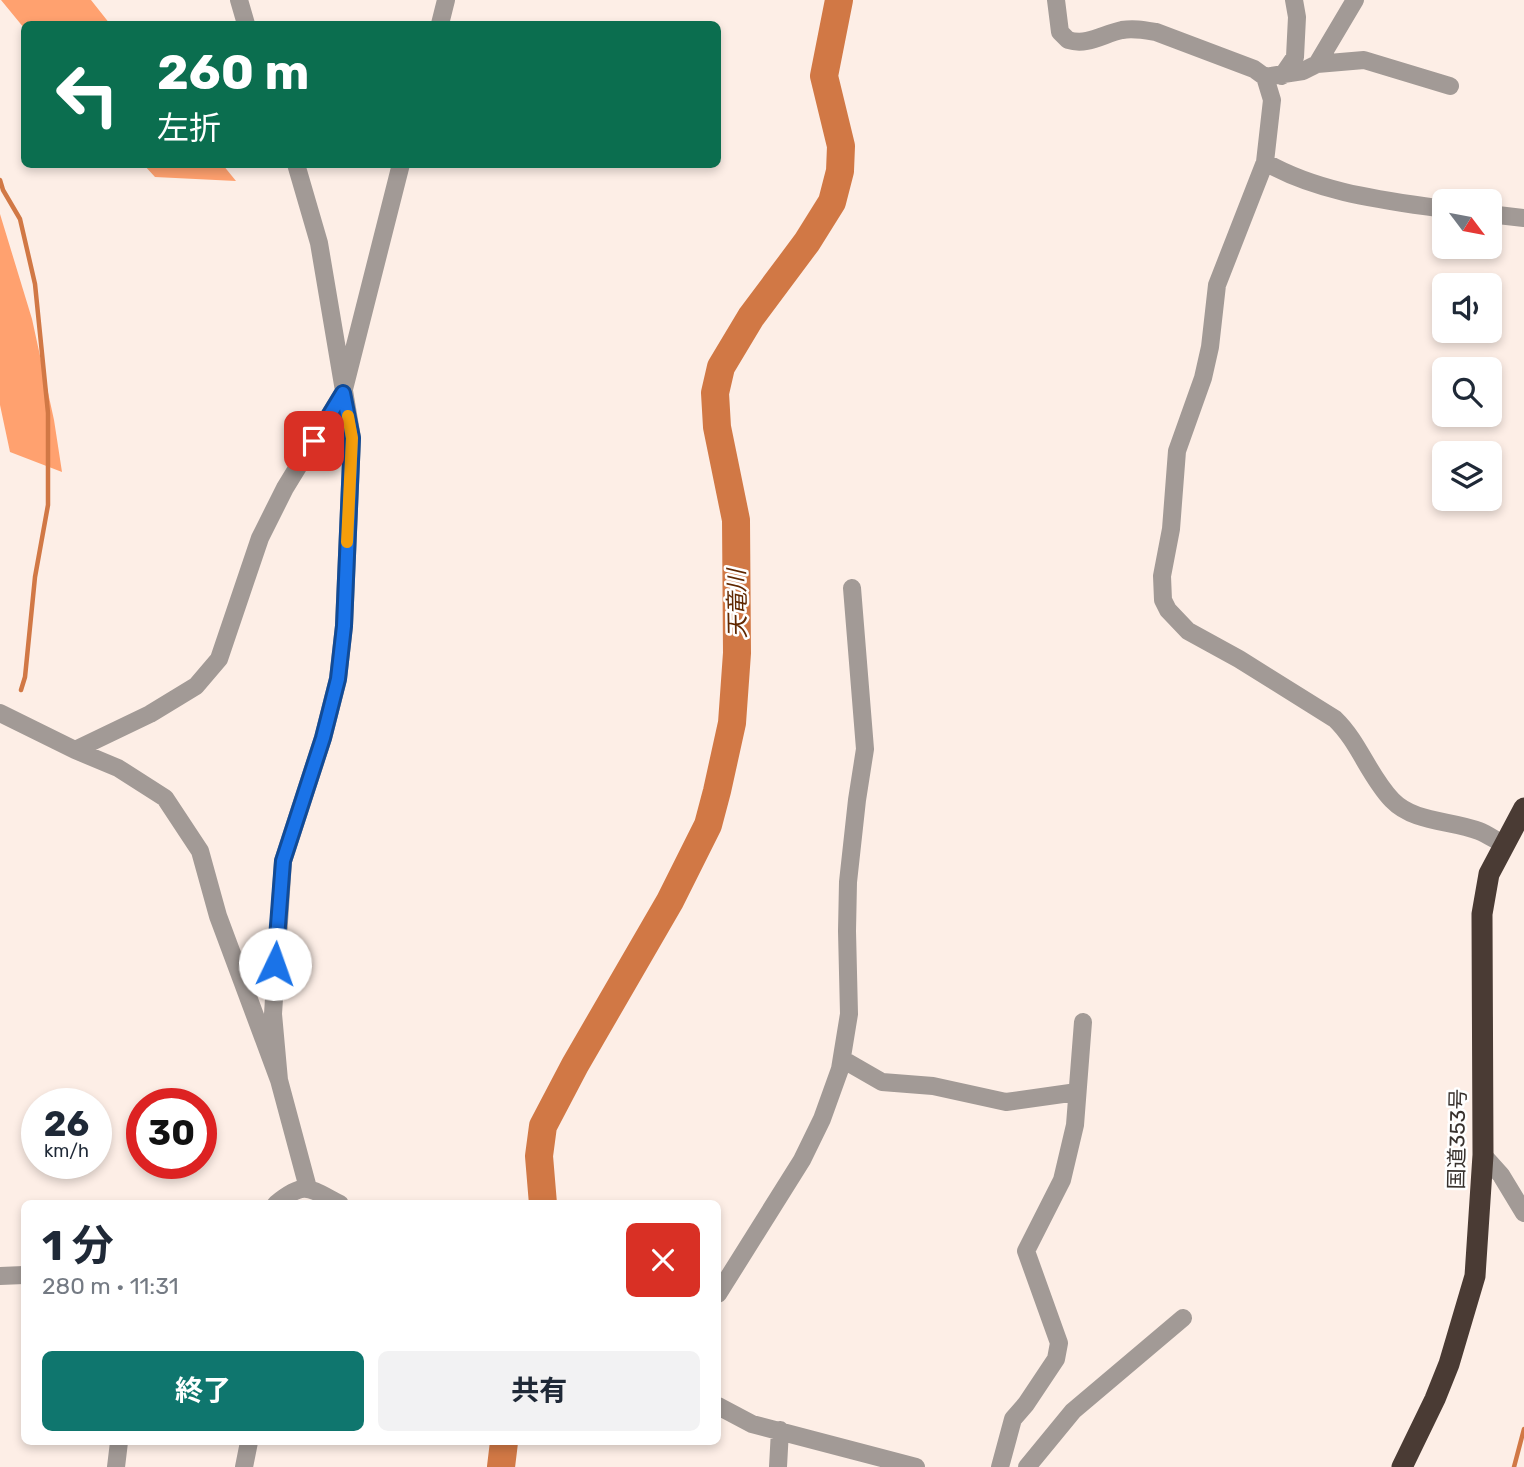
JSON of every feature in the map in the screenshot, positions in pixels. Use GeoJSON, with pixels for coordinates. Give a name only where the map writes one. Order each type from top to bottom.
{"type":"FeatureCollection","features":[{"type":"Feature","properties":{"kind":"highway","name":"国道353号"},"geometry":{"type":"LineString","coordinates":[[1402,1467],[1449,1364],[1475,1276],[1483,1154],[1482,914],[1489,874],[1524,808]]}},
{"type":"Feature","properties":{"kind":"street"},"geometry":{"type":"LineString","coordinates":[[239,0],[245,21]]}},
{"type":"Feature","properties":{"kind":"street"},"geometry":{"type":"LineString","coordinates":[[441,21],[446,0]]}},
{"type":"Feature","properties":{"kind":"street"},"geometry":{"type":"LineString","coordinates":[[1056,0],[1060,32],[1068,40],[1086,42],[1122,30],[1139,29],[1156,32],[1274,77],[1303,71],[1317,64],[1364,60],[1450,86]]}},
{"type":"Feature","properties":{"kind":"street"},"geometry":{"type":"LineString","coordinates":[[1294,0],[1297,17],[1295,57],[1274,77],[1270,88],[1272,100],[1265,162],[1217,285],[1210,347],[1203,378],[1177,451],[1171,529],[1162,576],[1163,600],[1168,610],[1188,631],[1335,719],[1345,728],[1392,801],[1417,816],[1479,831],[1503,844]]}},
{"type":"Feature","properties":{"kind":"street"},"geometry":{"type":"LineString","coordinates":[[1317,64],[1355,0]]}},
{"type":"Feature","properties":{"kind":"street"},"geometry":{"type":"LineString","coordinates":[[1265,162],[1283,172],[1324,187],[1432,207]]}},
{"type":"Feature","properties":{"kind":"street"},"geometry":{"type":"LineString","coordinates":[[297,168],[319,243],[352,438],[344,626],[338,679],[323,738],[283,861],[273,1014],[279,1080],[297,1194],[323,1200]]}},
{"type":"Feature","properties":{"kind":"street"},"geometry":{"type":"LineString","coordinates":[[75,750],[150,714],[196,686],[219,659],[260,538],[285,488],[343,393],[400,168]]}},
{"type":"Feature","properties":{"kind":"street"},"geometry":{"type":"LineString","coordinates":[[1502,215],[1524,218]]}},
{"type":"Feature","properties":{"kind":"street"},"geometry":{"type":"LineString","coordinates":[[721,1289],[802,1160],[822,1119],[842,1059],[849,1014],[848,883],[865,749],[852,588]]}},
{"type":"Feature","properties":{"kind":"street"},"geometry":{"type":"LineString","coordinates":[[0,713],[118,768],[165,798],[200,850],[218,916],[279,1080]]}},
{"type":"Feature","properties":{"kind":"street"},"geometry":{"type":"LineString","coordinates":[[1000,1467],[1013,1419],[1056,1359],[1059,1343],[1026,1251],[1062,1180],[1075,1125],[1083,1022]]}},
{"type":"Feature","properties":{"kind":"street"},"geometry":{"type":"LineString","coordinates":[[842,1059],[882,1082],[933,1086],[1006,1102],[1077,1092]]}},
{"type":"Feature","properties":{"kind":"street"},"geometry":{"type":"LineString","coordinates":[[1483,1154],[1501,1175],[1524,1213]]}},
{"type":"Feature","properties":{"kind":"street"},"geometry":{"type":"LineString","coordinates":[[0,1276],[21,1275]]}},
{"type":"Feature","properties":{"kind":"street"},"geometry":{"type":"LineString","coordinates":[[1027,1467],[1073,1411],[1183,1318]]}},
{"type":"Feature","properties":{"kind":"street"},"geometry":{"type":"LineString","coordinates":[[721,1408],[752,1424],[916,1467]]}},
{"type":"Feature","properties":{"kind":"street"},"geometry":{"type":"LineString","coordinates":[[778,1467],[780,1430]]}},
{"type":"Feature","properties":{"kind":"street"},"geometry":{"type":"LineString","coordinates":[[116,1467],[119,1445]]}},
{"type":"Feature","properties":{"kind":"street"},"geometry":{"type":"LineString","coordinates":[[244,1467],[248,1445]]}},
{"type":"Feature","properties":{"kind":"shaded area"},"geometry":{"type":"Polygon","coordinates":[[[1,0],[91,0],[108,21],[21,21],[21,24],[1,0]]]}},
{"type":"Feature","properties":{"kind":"shaded area"},"geometry":{"type":"Polygon","coordinates":[[[147,168],[225,168],[236,181],[155,177],[147,168]]]}},
{"type":"Feature","properties":{"kind":"shaded area"},"geometry":{"type":"Polygon","coordinates":[[[0,214],[32,319],[54,420],[62,472],[10,452],[0,405],[0,214]]]}},
{"type":"Feature","properties":{"kind":"waterway","name":"天竜川"},"geometry":{"type":"LineString","coordinates":[[543,1200],[539,1156],[543,1126],[575,1065],[670,901],[708,825],[717,791],[732,723],[737,653],[736,520],[717,427],[715,393],[721,367],[751,317],[807,242],[832,202],[840,171],[841,146],[824,76],[839,0]]}},
{"type":"Feature","properties":{"kind":"waterway"},"geometry":{"type":"LineString","coordinates":[[0,180],[20,219],[35,284],[48,413],[48,505],[35,577],[25,677],[21,690]]}},
{"type":"Feature","properties":{"kind":"waterway"},"geometry":{"type":"LineString","coordinates":[[1514,1467],[1524,1429]]}},
{"type":"Feature","properties":{"kind":"waterway","name":"天竜川"},"geometry":{"type":"LineString","coordinates":[[501,1467],[504,1445]]}},
{"type":"Feature","properties":{"kind":"slow traffic"},"geometry":{"type":"LineString","coordinates":[[347,542],[352,438],[348,416]]}},
{"type":"Feature","properties":{"kind":"route"},"geometry":{"type":"LineString","coordinates":[[275,964],[283,861],[323,738],[338,679],[344,626],[352,438],[343,393],[314,441]]}}]}
